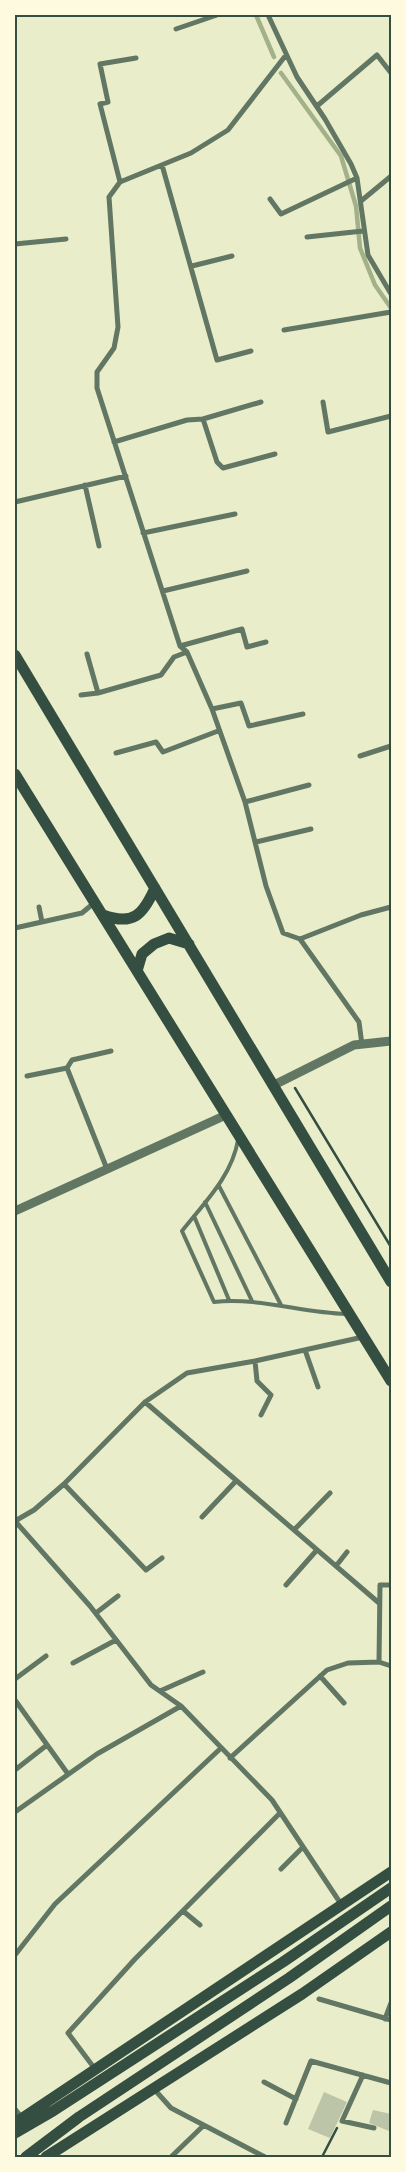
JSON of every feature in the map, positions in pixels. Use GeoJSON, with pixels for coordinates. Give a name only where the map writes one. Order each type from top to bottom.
{"type":"FeatureCollection","features":[{"type":"Feature","properties":{"kind":"main road"},"geometry":{"type":"LineString","coordinates":[[15,655],[391,1282]]}},
{"type":"Feature","properties":{"kind":"main road"},"geometry":{"type":"LineString","coordinates":[[15,774],[391,1381]]}},
{"type":"Feature","properties":{"kind":"main road"},"geometry":{"type":"LineString","coordinates":[[103,916],[118,920],[128,920],[147,906],[155,888]]}},
{"type":"Feature","properties":{"kind":"main road"},"geometry":{"type":"LineString","coordinates":[[138,971],[142,954],[154,944],[169,938],[188,944]]}},
{"type":"Feature","properties":{"kind":"main road"},"geometry":{"type":"LineString","coordinates":[[17,2117],[95,2070],[391,1872]]}},
{"type":"Feature","properties":{"kind":"main road"},"geometry":{"type":"LineString","coordinates":[[15,2133],[53,2111],[283,1962],[391,1888]]}},
{"type":"Feature","properties":{"kind":"main road"},"geometry":{"type":"LineString","coordinates":[[26,2157],[79,2117],[289,1978],[391,1906]]}},
{"type":"Feature","properties":{"kind":"main road"},"geometry":{"type":"LineString","coordinates":[[46,2157],[302,1994],[391,1932]]}},
{"type":"Feature","properties":{"kind":"street"},"geometry":{"type":"LineString","coordinates":[[176,29],[217,15]]}},
{"type":"Feature","properties":{"kind":"street"},"geometry":{"type":"LineString","coordinates":[[268,15],[297,77],[347,156],[361,201],[362,231],[368,255],[391,294]]}},
{"type":"Feature","properties":{"kind":"street"},"geometry":{"type":"LineString","coordinates":[[286,55],[228,130],[191,153],[120,182],[110,197],[118,327],[114,348],[97,372],[98,388],[180,646],[187,652],[212,709],[218,731],[245,802],[266,886],[283,933],[300,939],[359,1022],[362,1045]]}},
{"type":"Feature","properties":{"kind":"street"},"geometry":{"type":"LineString","coordinates":[[317,106],[376,55],[391,73]]}},
{"type":"Feature","properties":{"kind":"street"},"geometry":{"type":"LineString","coordinates":[[120,182],[100,104],[108,102],[100,64],[136,58]]}},
{"type":"Feature","properties":{"kind":"street"},"geometry":{"type":"LineString","coordinates":[[162,165],[217,360],[251,351]]}},
{"type":"Feature","properties":{"kind":"street"},"geometry":{"type":"LineString","coordinates":[[361,201],[390,177]]}},
{"type":"Feature","properties":{"kind":"street"},"geometry":{"type":"LineString","coordinates":[[270,199],[281,214],[355,178]]}},
{"type":"Feature","properties":{"kind":"street"},"geometry":{"type":"LineString","coordinates":[[307,237],[362,231]]}},
{"type":"Feature","properties":{"kind":"street"},"geometry":{"type":"LineString","coordinates":[[15,244],[66,238]]}},
{"type":"Feature","properties":{"kind":"street"},"geometry":{"type":"LineString","coordinates":[[192,266],[232,256]]}},
{"type":"Feature","properties":{"kind":"street"},"geometry":{"type":"LineString","coordinates":[[284,330],[389,312]]}},
{"type":"Feature","properties":{"kind":"street"},"geometry":{"type":"LineString","coordinates":[[114,442],[187,420],[202,419],[261,402]]}},
{"type":"Feature","properties":{"kind":"street"},"geometry":{"type":"LineString","coordinates":[[323,402],[328,432],[391,416]]}},
{"type":"Feature","properties":{"kind":"street"},"geometry":{"type":"LineString","coordinates":[[202,419],[217,462],[223,468],[275,454]]}},
{"type":"Feature","properties":{"kind":"street"},"geometry":{"type":"LineString","coordinates":[[15,502],[126,476]]}},
{"type":"Feature","properties":{"kind":"street"},"geometry":{"type":"LineString","coordinates":[[85,485],[99,546]]}},
{"type":"Feature","properties":{"kind":"street"},"geometry":{"type":"LineString","coordinates":[[143,532],[235,514]]}},
{"type":"Feature","properties":{"kind":"street"},"geometry":{"type":"LineString","coordinates":[[163,591],[247,571]]}},
{"type":"Feature","properties":{"kind":"street"},"geometry":{"type":"LineString","coordinates":[[180,646],[242,629],[247,647],[266,642]]}},
{"type":"Feature","properties":{"kind":"street"},"geometry":{"type":"LineString","coordinates":[[82,695],[98,693],[161,675],[174,657],[187,652]]}},
{"type":"Feature","properties":{"kind":"street"},"geometry":{"type":"LineString","coordinates":[[87,654],[98,693]]}},
{"type":"Feature","properties":{"kind":"street"},"geometry":{"type":"LineString","coordinates":[[212,709],[241,703],[249,726],[302,714]]}},
{"type":"Feature","properties":{"kind":"street"},"geometry":{"type":"LineString","coordinates":[[116,753],[156,742],[163,752],[218,731]]}},
{"type":"Feature","properties":{"kind":"street"},"geometry":{"type":"LineString","coordinates":[[360,756],[391,746]]}},
{"type":"Feature","properties":{"kind":"street"},"geometry":{"type":"LineString","coordinates":[[245,802],[309,786]]}},
{"type":"Feature","properties":{"kind":"street"},"geometry":{"type":"LineString","coordinates":[[256,842],[311,830]]}},
{"type":"Feature","properties":{"kind":"street"},"geometry":{"type":"LineString","coordinates":[[15,928],[82,913],[95,903]]}},
{"type":"Feature","properties":{"kind":"street"},"geometry":{"type":"LineString","coordinates":[[39,907],[42,922]]}},
{"type":"Feature","properties":{"kind":"street"},"geometry":{"type":"LineString","coordinates":[[300,939],[361,915],[391,907]]}},
{"type":"Feature","properties":{"kind":"street"},"geometry":{"type":"LineString","coordinates":[[274,1086],[354,1045],[391,1041]]}},
{"type":"Feature","properties":{"kind":"street"},"geometry":{"type":"LineString","coordinates":[[27,1076],[67,1068],[72,1060],[111,1051]]}},
{"type":"Feature","properties":{"kind":"street"},"geometry":{"type":"LineString","coordinates":[[67,1068],[108,1169]]}},
{"type":"Feature","properties":{"kind":"street"},"geometry":{"type":"LineString","coordinates":[[15,1211],[226,1115]]}},
{"type":"Feature","properties":{"kind":"street"},"geometry":{"type":"LineString","coordinates":[[341,1905],[272,1800],[181,1706],[151,1685],[96,1613],[15,1521],[34,1510],[64,1484],[144,1402],[187,1373],[255,1361],[364,1336]]}},
{"type":"Feature","properties":{"kind":"street"},"geometry":{"type":"LineString","coordinates":[[305,1350],[318,1387]]}},
{"type":"Feature","properties":{"kind":"street"},"geometry":{"type":"LineString","coordinates":[[255,1361],[257,1381],[271,1396],[261,1415]]}},
{"type":"Feature","properties":{"kind":"street"},"geometry":{"type":"LineString","coordinates":[[144,1402],[379,1604]]}},
{"type":"Feature","properties":{"kind":"street"},"geometry":{"type":"LineString","coordinates":[[202,1517],[236,1480]]}},
{"type":"Feature","properties":{"kind":"street"},"geometry":{"type":"LineString","coordinates":[[64,1484],[146,1570],[162,1558]]}},
{"type":"Feature","properties":{"kind":"street"},"geometry":{"type":"LineString","coordinates":[[294,1530],[330,1492]]}},
{"type":"Feature","properties":{"kind":"street"},"geometry":{"type":"LineString","coordinates":[[286,1585],[316,1551]]}},
{"type":"Feature","properties":{"kind":"street"},"geometry":{"type":"LineString","coordinates":[[336,1566],[347,1552]]}},
{"type":"Feature","properties":{"kind":"street"},"geometry":{"type":"LineString","coordinates":[[379,1662],[380,1585],[391,1585]]}},
{"type":"Feature","properties":{"kind":"street"},"geometry":{"type":"LineString","coordinates":[[96,1613],[118,1596]]}},
{"type":"Feature","properties":{"kind":"street"},"geometry":{"type":"LineString","coordinates":[[73,1663],[116,1640]]}},
{"type":"Feature","properties":{"kind":"street"},"geometry":{"type":"LineString","coordinates":[[15,1679],[46,1656]]}},
{"type":"Feature","properties":{"kind":"street"},"geometry":{"type":"LineString","coordinates":[[230,1758],[327,1670],[348,1663],[379,1662],[391,1666]]}},
{"type":"Feature","properties":{"kind":"street"},"geometry":{"type":"LineString","coordinates":[[160,1691],[203,1672]]}},
{"type":"Feature","properties":{"kind":"street"},"geometry":{"type":"LineString","coordinates":[[320,1676],[344,1703]]}},
{"type":"Feature","properties":{"kind":"street"},"geometry":{"type":"LineString","coordinates":[[15,1700],[68,1774]]}},
{"type":"Feature","properties":{"kind":"street"},"geometry":{"type":"LineString","coordinates":[[15,1812],[97,1754],[181,1706]]}},
{"type":"Feature","properties":{"kind":"street"},"geometry":{"type":"LineString","coordinates":[[15,1770],[47,1745]]}},
{"type":"Feature","properties":{"kind":"street"},"geometry":{"type":"LineString","coordinates":[[15,1955],[55,1904],[221,1748]]}},
{"type":"Feature","properties":{"kind":"street"},"geometry":{"type":"LineString","coordinates":[[95,2070],[68,2033],[135,1960],[280,1812]]}},
{"type":"Feature","properties":{"kind":"street"},"geometry":{"type":"LineString","coordinates":[[280,1869],[303,1847]]}},
{"type":"Feature","properties":{"kind":"street"},"geometry":{"type":"LineString","coordinates":[[183,1911],[200,1925]]}},
{"type":"Feature","properties":{"kind":"street"},"geometry":{"type":"LineString","coordinates":[[15,1945],[19,1950]]}},
{"type":"Feature","properties":{"kind":"street"},"geometry":{"type":"LineString","coordinates":[[319,1999],[391,2020]]}},
{"type":"Feature","properties":{"kind":"street"},"geometry":{"type":"LineString","coordinates":[[385,2018],[391,2003]]}},
{"type":"Feature","properties":{"kind":"street"},"geometry":{"type":"LineString","coordinates":[[286,2123],[311,2060],[391,2083]]}},
{"type":"Feature","properties":{"kind":"street"},"geometry":{"type":"LineString","coordinates":[[363,2075],[342,2120],[374,2128]]}},
{"type":"Feature","properties":{"kind":"street"},"geometry":{"type":"LineString","coordinates":[[264,2082],[296,2099]]}},
{"type":"Feature","properties":{"kind":"street"},"geometry":{"type":"LineString","coordinates":[[154,2089],[171,2108],[265,2157]]}},
{"type":"Feature","properties":{"kind":"street"},"geometry":{"type":"LineString","coordinates":[[171,2157],[203,2126]]}},
{"type":"Feature","properties":{"kind":"lane"},"geometry":{"type":"LineString","coordinates":[[239,1135],[236,1153],[219,1186],[182,1231],[214,1302],[230,1300],[252,1301],[281,1304],[321,1313],[350,1314]]}},
{"type":"Feature","properties":{"kind":"lane"},"geometry":{"type":"LineString","coordinates":[[219,1186],[281,1304]]}},
{"type":"Feature","properties":{"kind":"lane"},"geometry":{"type":"LineString","coordinates":[[205,1202],[252,1301]]}},
{"type":"Feature","properties":{"kind":"lane"},"geometry":{"type":"LineString","coordinates":[[194,1216],[230,1300]]}},
{"type":"Feature","properties":{"kind":"path"},"geometry":{"type":"LineString","coordinates":[[289,1078],[391,1247]]}},
{"type":"Feature","properties":{"kind":"path"},"geometry":{"type":"LineString","coordinates":[[322,2157],[342,2120]]}},
{"type":"Feature","properties":{"kind":"building"},"geometry":{"type":"Polygon","coordinates":[[[324,2092],[347,2102],[330,2138],[308,2129],[324,2092]]]}},
{"type":"Feature","properties":{"kind":"building"},"geometry":{"type":"Polygon","coordinates":[[[373,2110],[391,2114],[389,2131],[369,2123],[373,2110]]]}},
{"type":"Feature","properties":{"kind":"waterway"},"geometry":{"type":"LineString","coordinates":[[256,15],[274,57]]}},
{"type":"Feature","properties":{"kind":"waterway"},"geometry":{"type":"LineString","coordinates":[[281,73],[341,156],[356,206],[360,248],[375,285],[391,308]]}}]}
